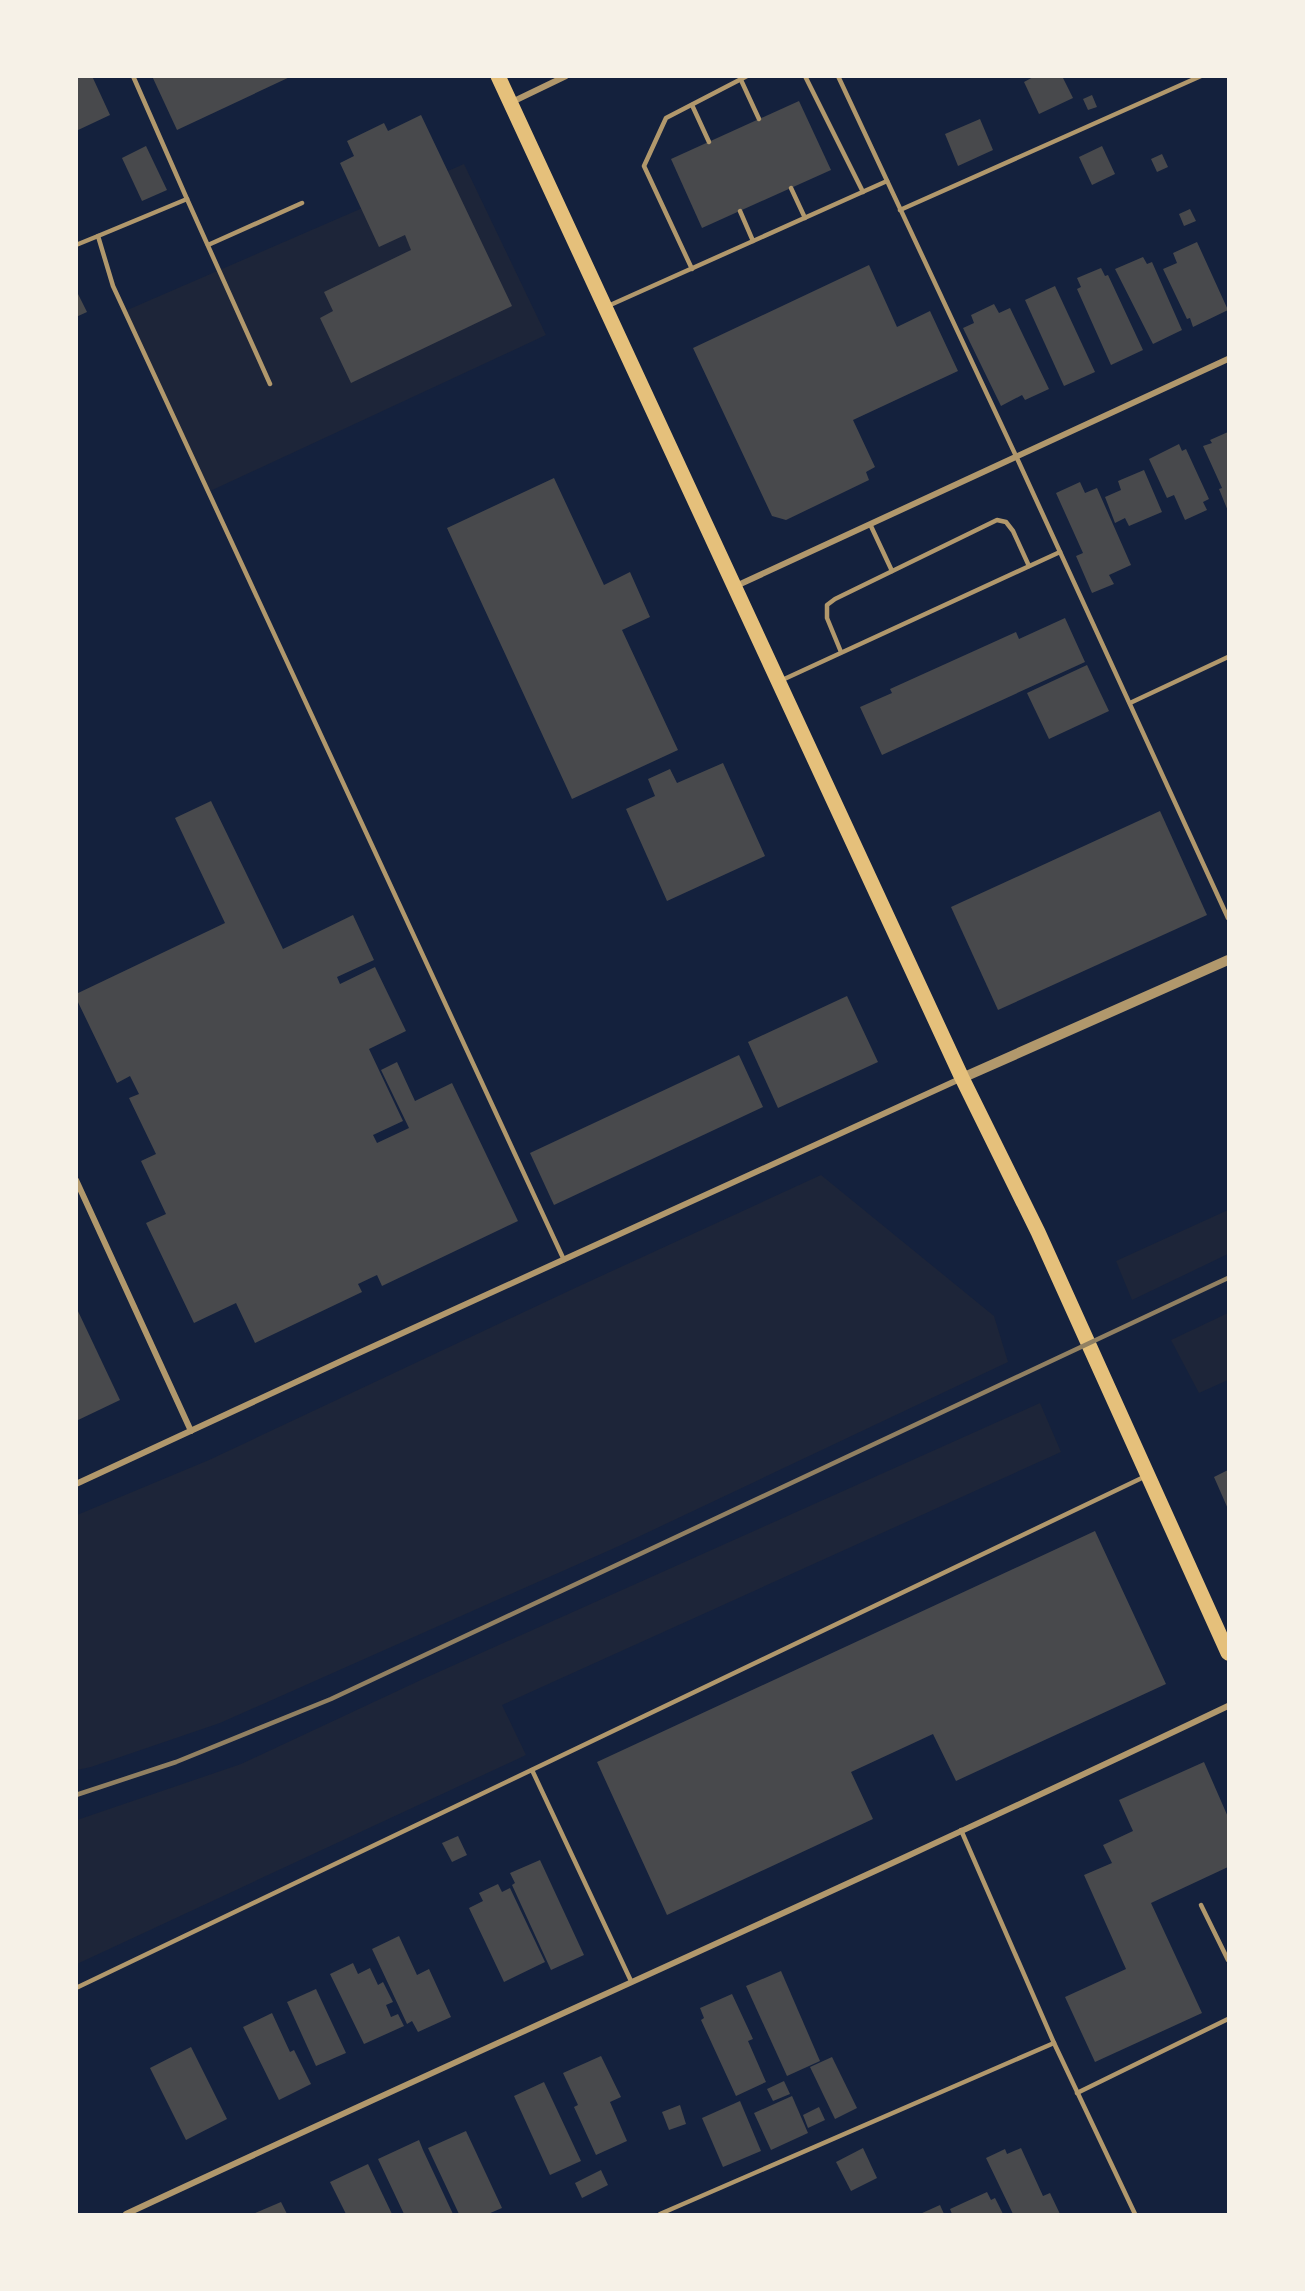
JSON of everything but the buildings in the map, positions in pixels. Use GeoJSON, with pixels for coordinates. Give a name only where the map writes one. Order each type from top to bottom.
{"type":"FeatureCollection","features":[{"type":"Feature","properties":{"kind":"main road"},"geometry":{"type":"LineString","coordinates":[[498,76],[962,1078],[1038,1232],[1227,1645]]}},
{"type":"Feature","properties":{"kind":"street"},"geometry":{"type":"LineString","coordinates":[[510,102],[566,76]]}},
{"type":"Feature","properties":{"kind":"street"},"geometry":{"type":"LineString","coordinates":[[736,586],[1228,359]]}},
{"type":"Feature","properties":{"kind":"street"},"geometry":{"type":"LineString","coordinates":[[76,1484],[962,1078],[1228,960]]}},
{"type":"Feature","properties":{"kind":"street"},"geometry":{"type":"LineString","coordinates":[[76,1180],[191,1431]]}},
{"type":"Feature","properties":{"kind":"street"},"geometry":{"type":"LineString","coordinates":[[126,2214],[1228,1706]]}},
{"type":"Feature","properties":{"kind":"lane"},"geometry":{"type":"LineString","coordinates":[[133,76],[270,384]]}},
{"type":"Feature","properties":{"kind":"lane"},"geometry":{"type":"LineString","coordinates":[[692,269],[644,165],[666,118],[747,76]]}},
{"type":"Feature","properties":{"kind":"lane"},"geometry":{"type":"LineString","coordinates":[[804,76],[862,192]]}},
{"type":"Feature","properties":{"kind":"lane"},"geometry":{"type":"LineString","coordinates":[[838,76],[1016,456],[1228,918]]}},
{"type":"Feature","properties":{"kind":"lane"},"geometry":{"type":"LineString","coordinates":[[900,210],[1201,76]]}},
{"type":"Feature","properties":{"kind":"lane"},"geometry":{"type":"LineString","coordinates":[[741,80],[759,119]]}},
{"type":"Feature","properties":{"kind":"lane"},"geometry":{"type":"LineString","coordinates":[[692,105],[709,142]]}},
{"type":"Feature","properties":{"kind":"lane"},"geometry":{"type":"LineString","coordinates":[[606,308],[887,181]]}},
{"type":"Feature","properties":{"kind":"lane"},"geometry":{"type":"LineString","coordinates":[[791,188],[805,218]]}},
{"type":"Feature","properties":{"kind":"lane"},"geometry":{"type":"LineString","coordinates":[[76,245],[187,199]]}},
{"type":"Feature","properties":{"kind":"lane"},"geometry":{"type":"LineString","coordinates":[[208,245],[302,203]]}},
{"type":"Feature","properties":{"kind":"lane"},"geometry":{"type":"LineString","coordinates":[[740,211],[753,241]]}},
{"type":"Feature","properties":{"kind":"lane"},"geometry":{"type":"LineString","coordinates":[[98,236],[113,286],[564,1260]]}},
{"type":"Feature","properties":{"kind":"lane"},"geometry":{"type":"LineString","coordinates":[[841,652],[826,618],[827,605],[997,520],[1006,522],[1013,531],[1029,566]]}},
{"type":"Feature","properties":{"kind":"lane"},"geometry":{"type":"LineString","coordinates":[[870,524],[892,571]]}},
{"type":"Feature","properties":{"kind":"lane"},"geometry":{"type":"LineString","coordinates":[[779,681],[1060,552]]}},
{"type":"Feature","properties":{"kind":"lane"},"geometry":{"type":"LineString","coordinates":[[1130,703],[1228,657]]}},
{"type":"Feature","properties":{"kind":"lane"},"geometry":{"type":"LineString","coordinates":[[76,1988],[1148,1475]]}},
{"type":"Feature","properties":{"kind":"lane"},"geometry":{"type":"LineString","coordinates":[[532,1770],[631,1981]]}},
{"type":"Feature","properties":{"kind":"lane"},"geometry":{"type":"LineString","coordinates":[[961,1830],[1054,2043],[1135,2214]]}},
{"type":"Feature","properties":{"kind":"lane"},"geometry":{"type":"LineString","coordinates":[[1201,1905],[1228,1960]]}},
{"type":"Feature","properties":{"kind":"lane"},"geometry":{"type":"LineString","coordinates":[[1077,2093],[1228,2019]]}},
{"type":"Feature","properties":{"kind":"lane"},"geometry":{"type":"LineString","coordinates":[[660,2214],[1054,2043]]}},
{"type":"Feature","properties":{"kind":"shaded area"},"geometry":{"type":"Polygon","coordinates":[[[464,164],[546,335],[208,492],[125,311],[464,164]]]}},
{"type":"Feature","properties":{"kind":"shaded area"},"geometry":{"type":"Polygon","coordinates":[[[821,1175],[994,1316],[1008,1362],[619,1546],[220,1723],[77,1770],[77,1515],[209,1460],[821,1175]]]}},
{"type":"Feature","properties":{"kind":"shaded area"},"geometry":{"type":"Polygon","coordinates":[[[1228,1210],[1228,1254],[1132,1300],[1116,1261],[1228,1210]]]}},
{"type":"Feature","properties":{"kind":"shaded area"},"geometry":{"type":"Polygon","coordinates":[[[1228,1313],[1228,1380],[1199,1393],[1171,1340],[1228,1313]]]}},
{"type":"Feature","properties":{"kind":"shaded area"},"geometry":{"type":"Polygon","coordinates":[[[1040,1403],[1061,1452],[502,1705],[526,1755],[77,1964],[77,1820],[241,1764],[423,1679],[1040,1403]]]}},
{"type":"Feature","properties":{"kind":"railway"},"geometry":{"type":"LineString","coordinates":[[76,1795],[176,1762],[331,1699],[1228,1278]]}}]}
